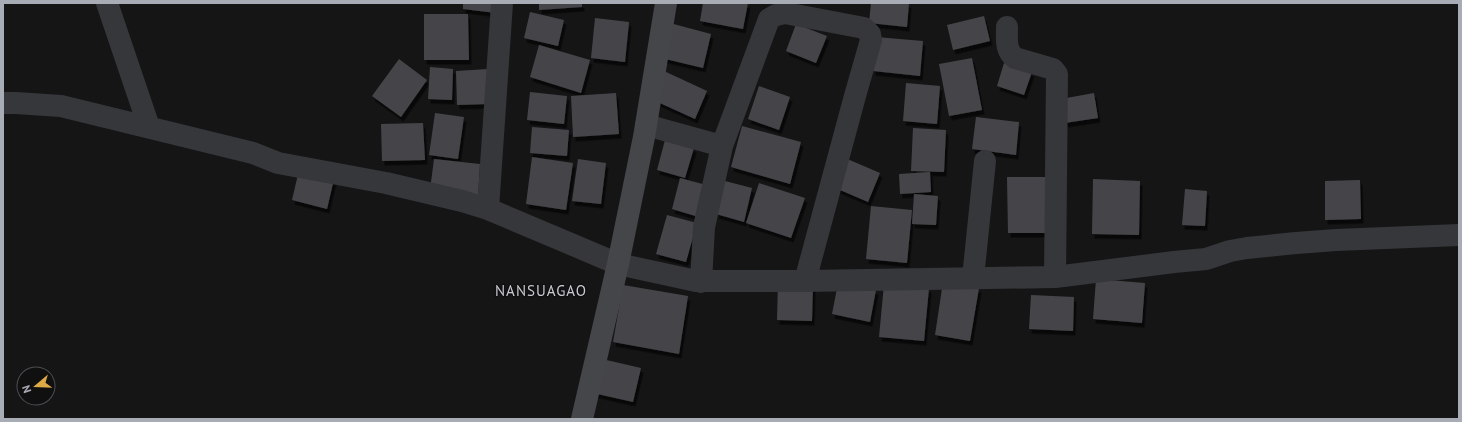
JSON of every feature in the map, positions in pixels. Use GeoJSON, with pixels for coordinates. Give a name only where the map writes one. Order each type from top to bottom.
{"type":"FeatureCollection","features":[{"type":"Feature","properties":{"kind":"street"},"geometry":{"type":"LineString","coordinates":[[107,3],[149,127]]}},
{"type":"Feature","properties":{"kind":"street"},"geometry":{"type":"LineString","coordinates":[[488,210],[502,3]]}},
{"type":"Feature","properties":{"kind":"street"},"geometry":{"type":"LineString","coordinates":[[582,419],[618,264],[646,125],[666,3]]}},
{"type":"Feature","properties":{"kind":"street"},"geometry":{"type":"LineString","coordinates":[[701,282],[704,227],[722,146],[769,19],[784,13],[864,28],[870,34],[871,40],[805,281]]}},
{"type":"Feature","properties":{"kind":"street"},"geometry":{"type":"LineString","coordinates":[[1007,27],[1008,50],[1010,55],[1014,58],[1053,69],[1057,74],[1056,277]]}},
{"type":"Feature","properties":{"kind":"street"},"geometry":{"type":"LineString","coordinates":[[3,103],[61,106],[253,153],[278,163],[386,183],[462,201],[488,210],[618,264],[701,282],[1056,277],[1191,262],[1230,251],[1247,248],[1336,240],[1459,235]]}},
{"type":"Feature","properties":{"kind":"street"},"geometry":{"type":"LineString","coordinates":[[646,125],[722,146]]}},
{"type":"Feature","properties":{"kind":"street"},"geometry":{"type":"LineString","coordinates":[[973,278],[985,161]]}},
{"type":"Feature","properties":{"kind":"building"},"geometry":{"type":"Polygon","coordinates":[[[463,3],[497,3],[496,13],[463,9],[463,3]]]}},
{"type":"Feature","properties":{"kind":"building"},"geometry":{"type":"Polygon","coordinates":[[[539,3],[582,3],[582,7],[539,10],[539,3]]]}},
{"type":"Feature","properties":{"kind":"building"},"geometry":{"type":"Polygon","coordinates":[[[703,3],[748,3],[743,29],[700,21],[703,3]]]}},
{"type":"Feature","properties":{"kind":"building"},"geometry":{"type":"Polygon","coordinates":[[[871,3],[909,3],[907,27],[869,23],[871,3]]]}},
{"type":"Feature","properties":{"kind":"building"},"geometry":{"type":"Polygon","coordinates":[[[530,12],[564,20],[558,46],[524,38],[530,12]]]}},
{"type":"Feature","properties":{"kind":"building"},"geometry":{"type":"Polygon","coordinates":[[[424,14],[468,14],[469,60],[424,60],[424,14]]]}},
{"type":"Feature","properties":{"kind":"building"},"geometry":{"type":"Polygon","coordinates":[[[984,16],[990,41],[953,50],[947,25],[984,16]]]}},
{"type":"Feature","properties":{"kind":"building"},"geometry":{"type":"Polygon","coordinates":[[[595,18],[629,22],[625,62],[591,58],[595,18]]]}},
{"type":"Feature","properties":{"kind":"building"},"geometry":{"type":"Polygon","coordinates":[[[666,22],[711,34],[703,68],[657,57],[666,22]]]}},
{"type":"Feature","properties":{"kind":"building"},"geometry":{"type":"Polygon","coordinates":[[[796,24],[827,36],[816,63],[786,51],[796,24]]]}},
{"type":"Feature","properties":{"kind":"building"},"geometry":{"type":"Polygon","coordinates":[[[876,37],[923,41],[920,76],[873,71],[876,37]]]}},
{"type":"Feature","properties":{"kind":"building"},"geometry":{"type":"Polygon","coordinates":[[[539,45],[590,60],[581,93],[530,77],[539,45]]]}},
{"type":"Feature","properties":{"kind":"building"},"geometry":{"type":"Polygon","coordinates":[[[972,58],[982,110],[949,116],[939,64],[972,58]]]}},
{"type":"Feature","properties":{"kind":"building"},"geometry":{"type":"Polygon","coordinates":[[[399,59],[427,80],[401,117],[372,96],[399,59]]]}},
{"type":"Feature","properties":{"kind":"building"},"geometry":{"type":"Polygon","coordinates":[[[1004,63],[1032,72],[1024,95],[997,86],[1004,63]]]}},
{"type":"Feature","properties":{"kind":"building"},"geometry":{"type":"Polygon","coordinates":[[[430,67],[453,69],[452,100],[428,99],[430,67]]]}},
{"type":"Feature","properties":{"kind":"building"},"geometry":{"type":"Polygon","coordinates":[[[488,69],[489,104],[457,105],[456,71],[488,69]]]}},
{"type":"Feature","properties":{"kind":"building"},"geometry":{"type":"Polygon","coordinates":[[[664,71],[707,91],[695,119],[651,99],[664,71]]]}},
{"type":"Feature","properties":{"kind":"building"},"geometry":{"type":"Polygon","coordinates":[[[906,83],[940,86],[937,124],[903,121],[906,83]]]}},
{"type":"Feature","properties":{"kind":"building"},"geometry":{"type":"Polygon","coordinates":[[[759,86],[790,97],[779,130],[748,119],[759,86]]]}},
{"type":"Feature","properties":{"kind":"building"},"geometry":{"type":"Polygon","coordinates":[[[530,92],[567,96],[564,124],[527,120],[530,92]]]}},
{"type":"Feature","properties":{"kind":"building"},"geometry":{"type":"Polygon","coordinates":[[[616,93],[619,134],[573,137],[571,96],[616,93]]]}},
{"type":"Feature","properties":{"kind":"building"},"geometry":{"type":"Polygon","coordinates":[[[1094,93],[1098,118],[1065,123],[1061,99],[1094,93]]]}},
{"type":"Feature","properties":{"kind":"building"},"geometry":{"type":"Polygon","coordinates":[[[435,113],[464,117],[458,159],[429,155],[435,113]]]}},
{"type":"Feature","properties":{"kind":"building"},"geometry":{"type":"Polygon","coordinates":[[[976,117],[1019,122],[1016,155],[972,149],[976,117]]]}},
{"type":"Feature","properties":{"kind":"building"},"geometry":{"type":"Polygon","coordinates":[[[423,123],[425,160],[382,161],[381,124],[423,123]]]}},
{"type":"Feature","properties":{"kind":"building"},"geometry":{"type":"Polygon","coordinates":[[[742,126],[801,142],[790,184],[731,167],[742,126]]]}},
{"type":"Feature","properties":{"kind":"building"},"geometry":{"type":"Polygon","coordinates":[[[532,127],[569,130],[567,156],[530,153],[532,127]]]}},
{"type":"Feature","properties":{"kind":"building"},"geometry":{"type":"Polygon","coordinates":[[[913,128],[946,130],[944,172],[911,171],[913,128]]]}},
{"type":"Feature","properties":{"kind":"building"},"geometry":{"type":"Polygon","coordinates":[[[665,140],[694,148],[685,178],[657,170],[665,140]]]}},
{"type":"Feature","properties":{"kind":"building"},"geometry":{"type":"Polygon","coordinates":[[[532,157],[573,163],[566,210],[526,204],[532,157]]]}},
{"type":"Feature","properties":{"kind":"building"},"geometry":{"type":"Polygon","coordinates":[[[845,158],[880,173],[868,202],[833,187],[845,158]]]}},
{"type":"Feature","properties":{"kind":"building"},"geometry":{"type":"Polygon","coordinates":[[[434,159],[480,164],[478,198],[430,190],[434,159]]]}},
{"type":"Feature","properties":{"kind":"building"},"geometry":{"type":"Polygon","coordinates":[[[578,159],[606,163],[601,204],[572,201],[578,159]]]}},
{"type":"Feature","properties":{"kind":"building"},"geometry":{"type":"Polygon","coordinates":[[[299,170],[334,179],[327,209],[292,200],[299,170]]]}},
{"type":"Feature","properties":{"kind":"building"},"geometry":{"type":"Polygon","coordinates":[[[930,172],[931,192],[900,194],[899,174],[930,172]]]}},
{"type":"Feature","properties":{"kind":"building"},"geometry":{"type":"Polygon","coordinates":[[[1007,177],[1048,177],[1049,233],[1008,233],[1007,177]]]}},
{"type":"Feature","properties":{"kind":"building"},"geometry":{"type":"Polygon","coordinates":[[[680,178],[710,186],[702,218],[672,209],[680,178]]]}},
{"type":"Feature","properties":{"kind":"building"},"geometry":{"type":"Polygon","coordinates":[[[1093,179],[1140,181],[1139,235],[1092,234],[1093,179]]]}},
{"type":"Feature","properties":{"kind":"building"},"geometry":{"type":"Polygon","coordinates":[[[1360,180],[1361,219],[1325,220],[1325,181],[1360,180]]]}},
{"type":"Feature","properties":{"kind":"building"},"geometry":{"type":"Polygon","coordinates":[[[725,181],[752,188],[744,222],[716,214],[725,181]]]}},
{"type":"Feature","properties":{"kind":"building"},"geometry":{"type":"Polygon","coordinates":[[[759,183],[805,198],[791,238],[746,223],[759,183]]]}},
{"type":"Feature","properties":{"kind":"building"},"geometry":{"type":"Polygon","coordinates":[[[1185,189],[1207,191],[1205,226],[1182,225],[1185,189]]]}},
{"type":"Feature","properties":{"kind":"building"},"geometry":{"type":"Polygon","coordinates":[[[914,194],[938,196],[936,225],[912,224],[914,194]]]}},
{"type":"Feature","properties":{"kind":"building"},"geometry":{"type":"Polygon","coordinates":[[[871,206],[912,210],[907,263],[866,259],[871,206]]]}},
{"type":"Feature","properties":{"kind":"building"},"geometry":{"type":"Polygon","coordinates":[[[667,215],[697,223],[686,262],[656,254],[667,215]]]}},
{"type":"Feature","properties":{"kind":"building"},"geometry":{"type":"Polygon","coordinates":[[[1096,279],[1145,283],[1142,323],[1093,319],[1096,279]]]}},
{"type":"Feature","properties":{"kind":"building"},"geometry":{"type":"Polygon","coordinates":[[[778,282],[813,284],[812,321],[777,320],[778,282]]]}},
{"type":"Feature","properties":{"kind":"building"},"geometry":{"type":"Polygon","coordinates":[[[943,282],[979,288],[970,341],[935,335],[943,282]]]}},
{"type":"Feature","properties":{"kind":"building"},"geometry":{"type":"Polygon","coordinates":[[[838,283],[876,290],[870,322],[832,314],[838,283]]]}},
{"type":"Feature","properties":{"kind":"building"},"geometry":{"type":"Polygon","coordinates":[[[884,284],[929,288],[924,341],[879,337],[884,284]]]}},
{"type":"Feature","properties":{"kind":"building"},"geometry":{"type":"Polygon","coordinates":[[[623,285],[688,296],[679,354],[613,342],[623,285]]]}},
{"type":"Feature","properties":{"kind":"building"},"geometry":{"type":"Polygon","coordinates":[[[1031,295],[1074,297],[1073,331],[1029,329],[1031,295]]]}},
{"type":"Feature","properties":{"kind":"building"},"geometry":{"type":"Polygon","coordinates":[[[602,359],[641,368],[633,402],[593,393],[602,359]]]}},
{"type":"Feature","properties":{"kind":"district","name":"NANSUAGAO"},"geometry":{"type":"Point","coordinates":[541,290]}}]}
